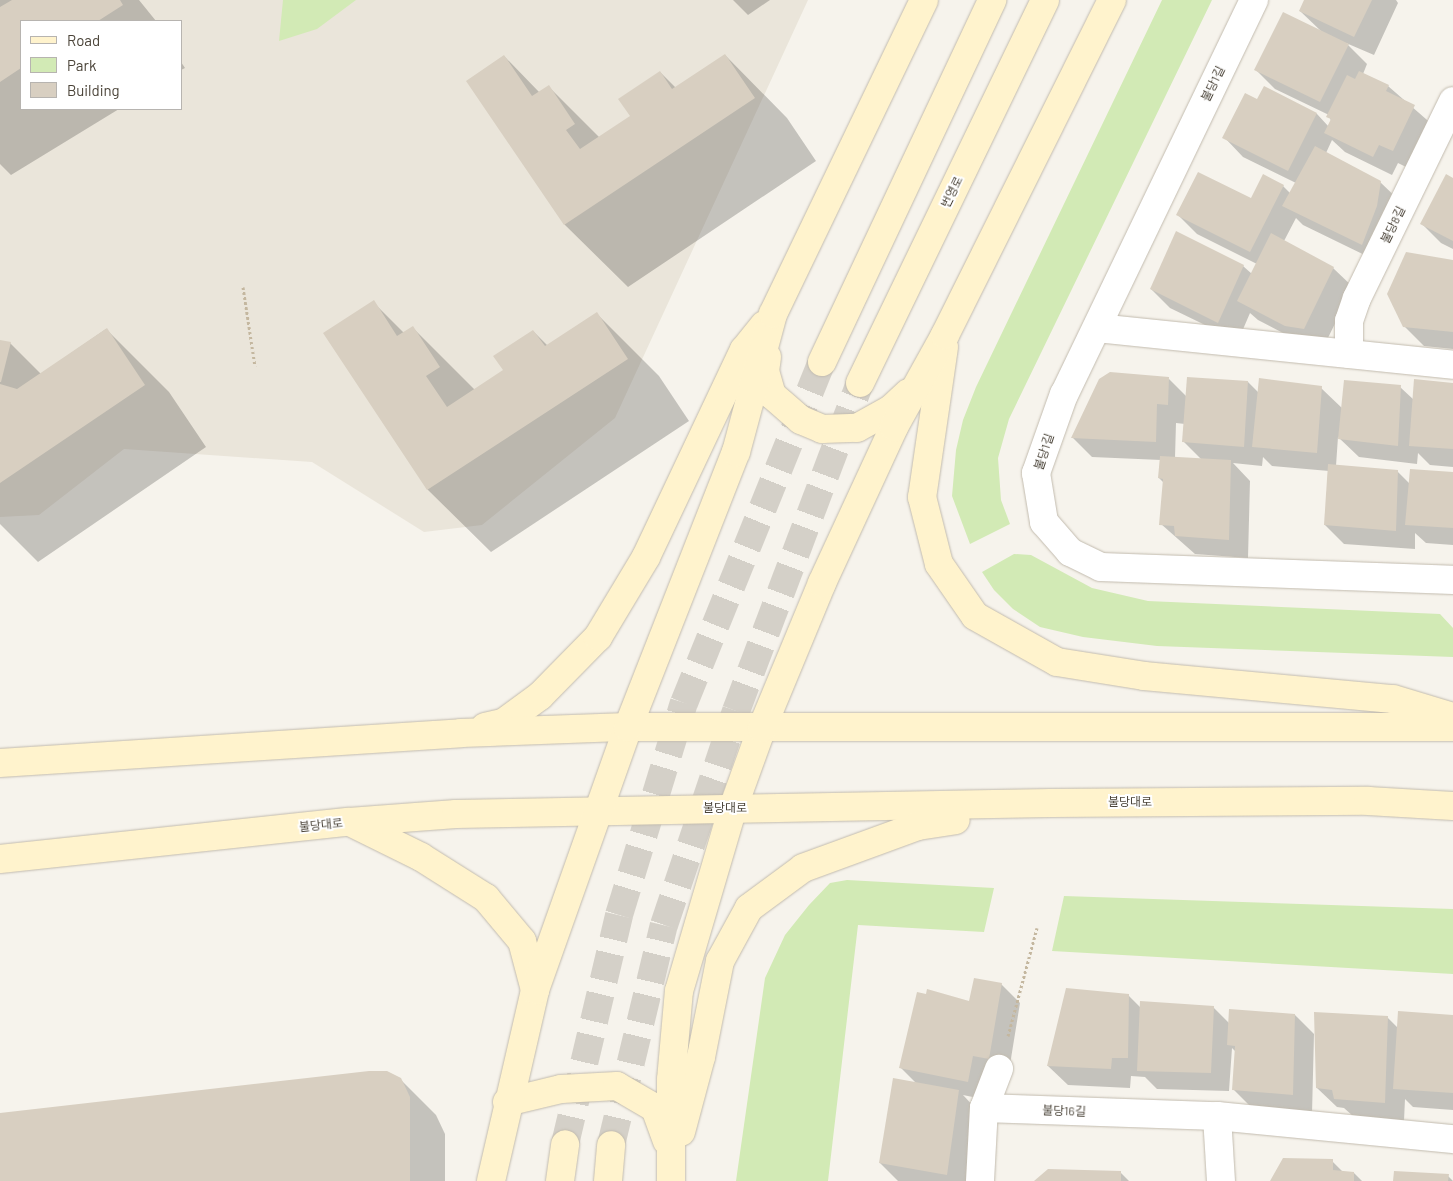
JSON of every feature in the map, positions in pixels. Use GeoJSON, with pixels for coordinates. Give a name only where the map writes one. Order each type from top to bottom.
{"type":"FeatureCollection","features":[{"type":"Feature","properties":{"kind":"main road"},"geometry":{"type":"LineString","coordinates":[[491,1181],[507,1102],[536,990],[628,727],[736,452],[773,314],[924,0]]}},
{"type":"Feature","properties":{"kind":"main road"},"geometry":{"type":"LineString","coordinates":[[822,362],[992,0]]}},
{"type":"Feature","properties":{"kind":"main road","name":"번영로"},"geometry":{"type":"LineString","coordinates":[[860,383],[1045,0]]}},
{"type":"Feature","properties":{"kind":"main road"},"geometry":{"type":"LineString","coordinates":[[672,1174],[672,1080],[679,991],[734,808],[762,728],[822,583],[916,384],[945,335],[1112,0]]}},
{"type":"Feature","properties":{"kind":"main road"},"geometry":{"type":"LineString","coordinates":[[773,314],[765,371],[772,396],[801,420],[822,429],[857,428],[890,410],[916,384]]}},
{"type":"Feature","properties":{"kind":"main road"},"geometry":{"type":"LineString","coordinates":[[461,734],[503,722],[540,696],[598,637],[646,557],[744,350],[773,314]]}},
{"type":"Feature","properties":{"kind":"main road"},"geometry":{"type":"LineString","coordinates":[[945,335],[922,497],[939,564],[975,616],[1057,662],[1144,676],[1393,699],[1453,717]]}},
{"type":"Feature","properties":{"kind":"main road"},"geometry":{"type":"LineString","coordinates":[[0,763],[461,734],[628,727],[1453,727]]}},
{"type":"Feature","properties":{"kind":"main road","name":"불당대로"},"geometry":{"type":"LineString","coordinates":[[0,859],[348,822],[600,809],[1368,801],[1453,806]]}},
{"type":"Feature","properties":{"kind":"main road"},"geometry":{"type":"LineString","coordinates":[[672,1174],[702,1057],[720,961],[749,908],[803,868],[918,826],[1051,803]]}},
{"type":"Feature","properties":{"kind":"main road"},"geometry":{"type":"LineString","coordinates":[[348,822],[421,857],[486,898],[522,941],[536,990]]}},
{"type":"Feature","properties":{"kind":"main road"},"geometry":{"type":"LineString","coordinates":[[507,1102],[561,1089],[617,1086],[655,1108],[664,1128],[672,1174]]}},
{"type":"Feature","properties":{"kind":"main road"},"geometry":{"type":"LineString","coordinates":[[560,1181],[565,1144]]}},
{"type":"Feature","properties":{"kind":"main road"},"geometry":{"type":"LineString","coordinates":[[608,1181],[611,1146]]}},
{"type":"Feature","properties":{"kind":"street","name":"불당1길"},"geometry":{"type":"LineString","coordinates":[[1254,0],[1064,394],[1036,473],[1044,522],[1070,552],[1101,567],[1453,580]]}},
{"type":"Feature","properties":{"kind":"street","name":"불당8길"},"geometry":{"type":"LineString","coordinates":[[1349,354],[1350,321],[1357,298],[1453,101]]}},
{"type":"Feature","properties":{"kind":"street"},"geometry":{"type":"LineString","coordinates":[[1097,328],[1453,364]]}},
{"type":"Feature","properties":{"kind":"street"},"geometry":{"type":"LineString","coordinates":[[980,1181],[984,1108],[999,1069]]}},
{"type":"Feature","properties":{"kind":"street","name":"불당16길"},"geometry":{"type":"LineString","coordinates":[[984,1108],[1218,1116],[1453,1139]]}},
{"type":"Feature","properties":{"kind":"street"},"geometry":{"type":"LineString","coordinates":[[1218,1116],[1221,1181]]}},
{"type":"Feature","properties":{"kind":"path"},"geometry":{"type":"LineString","coordinates":[[243,287],[255,366]]}},
{"type":"Feature","properties":{"kind":"path"},"geometry":{"type":"LineString","coordinates":[[999,1069],[1038,928]]}},
{"type":"Feature","properties":{"kind":"shaded area"},"geometry":{"type":"Polygon","coordinates":[[[0,0],[808,0],[615,418],[482,525],[424,532],[312,462],[124,449],[39,515],[0,517],[0,0]]]}},
{"type":"Feature","properties":{"kind":"green space"},"geometry":{"type":"Polygon","coordinates":[[[283,0],[356,0],[317,29],[279,41],[283,0]]]}},
{"type":"Feature","properties":{"kind":"green space"},"geometry":{"type":"Polygon","coordinates":[[[1162,0],[1212,0],[1009,419],[998,458],[1001,500],[1010,524],[970,544],[952,496],[956,450],[963,420],[976,387],[1162,0]]]}},
{"type":"Feature","properties":{"kind":"green space"},"geometry":{"type":"Polygon","coordinates":[[[1014,554],[1031,555],[1092,588],[1148,601],[1440,614],[1453,628],[1453,657],[1157,646],[1083,637],[1040,627],[1013,609],[994,590],[982,572],[1014,554]]]}},
{"type":"Feature","properties":{"kind":"green space"},"geometry":{"type":"Polygon","coordinates":[[[847,880],[994,888],[984,932],[858,925],[828,1181],[736,1181],[765,978],[785,935],[809,905],[830,883],[847,880]]]}},
{"type":"Feature","properties":{"kind":"green space"},"geometry":{"type":"Polygon","coordinates":[[[1064,896],[1453,909],[1453,974],[1052,951],[1064,896]]]}},
{"type":"Feature","properties":{"kind":"building"},"geometry":{"type":"Polygon","coordinates":[[[12,0],[120,0],[123,5],[100,20],[20,20],[20,69],[0,82],[0,7],[12,0]]]}},
{"type":"Feature","properties":{"kind":"building"},"geometry":{"type":"Polygon","coordinates":[[[1304,0],[1372,0],[1354,37],[1299,11],[1304,0]]]}},
{"type":"Feature","properties":{"kind":"building"},"geometry":{"type":"Polygon","coordinates":[[[1283,12],[1349,44],[1320,102],[1254,70],[1283,12]]]}},
{"type":"Feature","properties":{"kind":"building"},"geometry":{"type":"Polygon","coordinates":[[[725,54],[755,98],[564,225],[466,81],[504,55],[532,96],[549,85],[575,124],[566,130],[580,149],[630,116],[618,99],[660,71],[672,89],[725,54]]]}},
{"type":"Feature","properties":{"kind":"building"},"geometry":{"type":"Polygon","coordinates":[[[1359,71],[1389,85],[1386,91],[1415,105],[1393,151],[1379,145],[1373,157],[1324,133],[1331,119],[1326,117],[1347,75],[1355,79],[1359,71]]]}},
{"type":"Feature","properties":{"kind":"building"},"geometry":{"type":"Polygon","coordinates":[[[1264,86],[1317,113],[1288,171],[1222,138],[1245,93],[1257,99],[1264,86]]]}},
{"type":"Feature","properties":{"kind":"building"},"geometry":{"type":"Polygon","coordinates":[[[1315,146],[1381,181],[1377,206],[1362,245],[1282,206],[1315,146]]]}},
{"type":"Feature","properties":{"kind":"building"},"geometry":{"type":"Polygon","coordinates":[[[1198,172],[1251,198],[1263,174],[1284,185],[1250,252],[1176,215],[1198,172]]]}},
{"type":"Feature","properties":{"kind":"building"},"geometry":{"type":"Polygon","coordinates":[[[1446,174],[1453,178],[1453,241],[1420,224],[1446,174]]]}},
{"type":"Feature","properties":{"kind":"building"},"geometry":{"type":"Polygon","coordinates":[[[1176,231],[1244,265],[1218,323],[1150,289],[1176,231]]]}},
{"type":"Feature","properties":{"kind":"building"},"geometry":{"type":"Polygon","coordinates":[[[1271,233],[1334,267],[1304,329],[1285,326],[1237,301],[1271,233]]]}},
{"type":"Feature","properties":{"kind":"building"},"geometry":{"type":"Polygon","coordinates":[[[1406,252],[1453,260],[1453,332],[1403,327],[1387,294],[1406,252]]]}},
{"type":"Feature","properties":{"kind":"building"},"geometry":{"type":"Polygon","coordinates":[[[374,300],[397,336],[413,326],[440,367],[426,376],[447,407],[503,370],[493,356],[533,330],[545,346],[597,312],[628,359],[427,490],[323,333],[374,300]]]}},
{"type":"Feature","properties":{"kind":"building"},"geometry":{"type":"Polygon","coordinates":[[[107,328],[145,385],[0,483],[0,384],[17,389],[107,328]]]}},
{"type":"Feature","properties":{"kind":"building"},"geometry":{"type":"Polygon","coordinates":[[[0,340],[11,342],[1,382],[0,382],[0,340]]]}},
{"type":"Feature","properties":{"kind":"building"},"geometry":{"type":"Polygon","coordinates":[[[1110,372],[1169,377],[1168,405],[1157,404],[1156,442],[1071,438],[1099,379],[1110,372]]]}},
{"type":"Feature","properties":{"kind":"building"},"geometry":{"type":"Polygon","coordinates":[[[1187,377],[1248,381],[1244,447],[1182,442],[1187,377]]]}},
{"type":"Feature","properties":{"kind":"building"},"geometry":{"type":"Polygon","coordinates":[[[1259,378],[1322,386],[1317,453],[1252,447],[1259,378]]]}},
{"type":"Feature","properties":{"kind":"building"},"geometry":{"type":"Polygon","coordinates":[[[1414,379],[1453,383],[1453,449],[1409,446],[1414,379]]]}},
{"type":"Feature","properties":{"kind":"building"},"geometry":{"type":"Polygon","coordinates":[[[1344,380],[1401,385],[1398,446],[1338,439],[1344,380]]]}},
{"type":"Feature","properties":{"kind":"building"},"geometry":{"type":"Polygon","coordinates":[[[1160,456],[1231,460],[1229,540],[1175,536],[1174,526],[1159,525],[1163,479],[1158,478],[1160,456]]]}},
{"type":"Feature","properties":{"kind":"building"},"geometry":{"type":"Polygon","coordinates":[[[1328,464],[1398,470],[1396,531],[1324,525],[1328,464]]]}},
{"type":"Feature","properties":{"kind":"building"},"geometry":{"type":"Polygon","coordinates":[[[1410,469],[1453,472],[1453,528],[1405,525],[1410,469]]]}},
{"type":"Feature","properties":{"kind":"building"},"geometry":{"type":"Polygon","coordinates":[[[974,978],[1002,983],[989,1059],[973,1056],[968,1082],[899,1068],[917,992],[926,994],[927,989],[969,1001],[974,978]]]}},
{"type":"Feature","properties":{"kind":"building"},"geometry":{"type":"Polygon","coordinates":[[[1066,988],[1129,994],[1128,1058],[1112,1058],[1111,1069],[1047,1066],[1066,988]]]}},
{"type":"Feature","properties":{"kind":"building"},"geometry":{"type":"Polygon","coordinates":[[[1140,1001],[1214,1006],[1211,1073],[1137,1071],[1140,1001]]]}},
{"type":"Feature","properties":{"kind":"building"},"geometry":{"type":"Polygon","coordinates":[[[1229,1009],[1295,1014],[1293,1095],[1232,1090],[1235,1046],[1227,1045],[1229,1009]]]}},
{"type":"Feature","properties":{"kind":"building"},"geometry":{"type":"Polygon","coordinates":[[[1398,1011],[1453,1015],[1453,1093],[1393,1089],[1398,1011]]]}},
{"type":"Feature","properties":{"kind":"building"},"geometry":{"type":"Polygon","coordinates":[[[1314,1012],[1388,1016],[1385,1103],[1334,1099],[1332,1090],[1316,1088],[1314,1012]]]}},
{"type":"Feature","properties":{"kind":"building"},"geometry":{"type":"Polygon","coordinates":[[[369,1071],[387,1071],[401,1078],[410,1097],[410,1181],[0,1181],[0,1113],[369,1071]]]}},
{"type":"Feature","properties":{"kind":"building"},"geometry":{"type":"Polygon","coordinates":[[[893,1078],[959,1090],[947,1175],[879,1163],[893,1078]]]}},
{"type":"Feature","properties":{"kind":"building"},"geometry":{"type":"Polygon","coordinates":[[[1283,1158],[1333,1159],[1333,1170],[1354,1172],[1354,1181],[1270,1181],[1283,1158]]]}},
{"type":"Feature","properties":{"kind":"building"},"geometry":{"type":"Polygon","coordinates":[[[1048,1169],[1121,1171],[1121,1181],[1034,1181],[1048,1169]]]}},
{"type":"Feature","properties":{"kind":"building"},"geometry":{"type":"Polygon","coordinates":[[[1394,1171],[1449,1174],[1448,1181],[1393,1181],[1394,1171]]]}},
{"type":"Feature","properties":{"kind":"tunnel"},"geometry":{"type":"LineString","coordinates":[[565,1144],[619,915],[684,703],[822,362]]}},
{"type":"Feature","properties":{"kind":"tunnel"},"geometry":{"type":"LineString","coordinates":[[611,1145],[664,925],[736,711],[860,383]]}}]}
